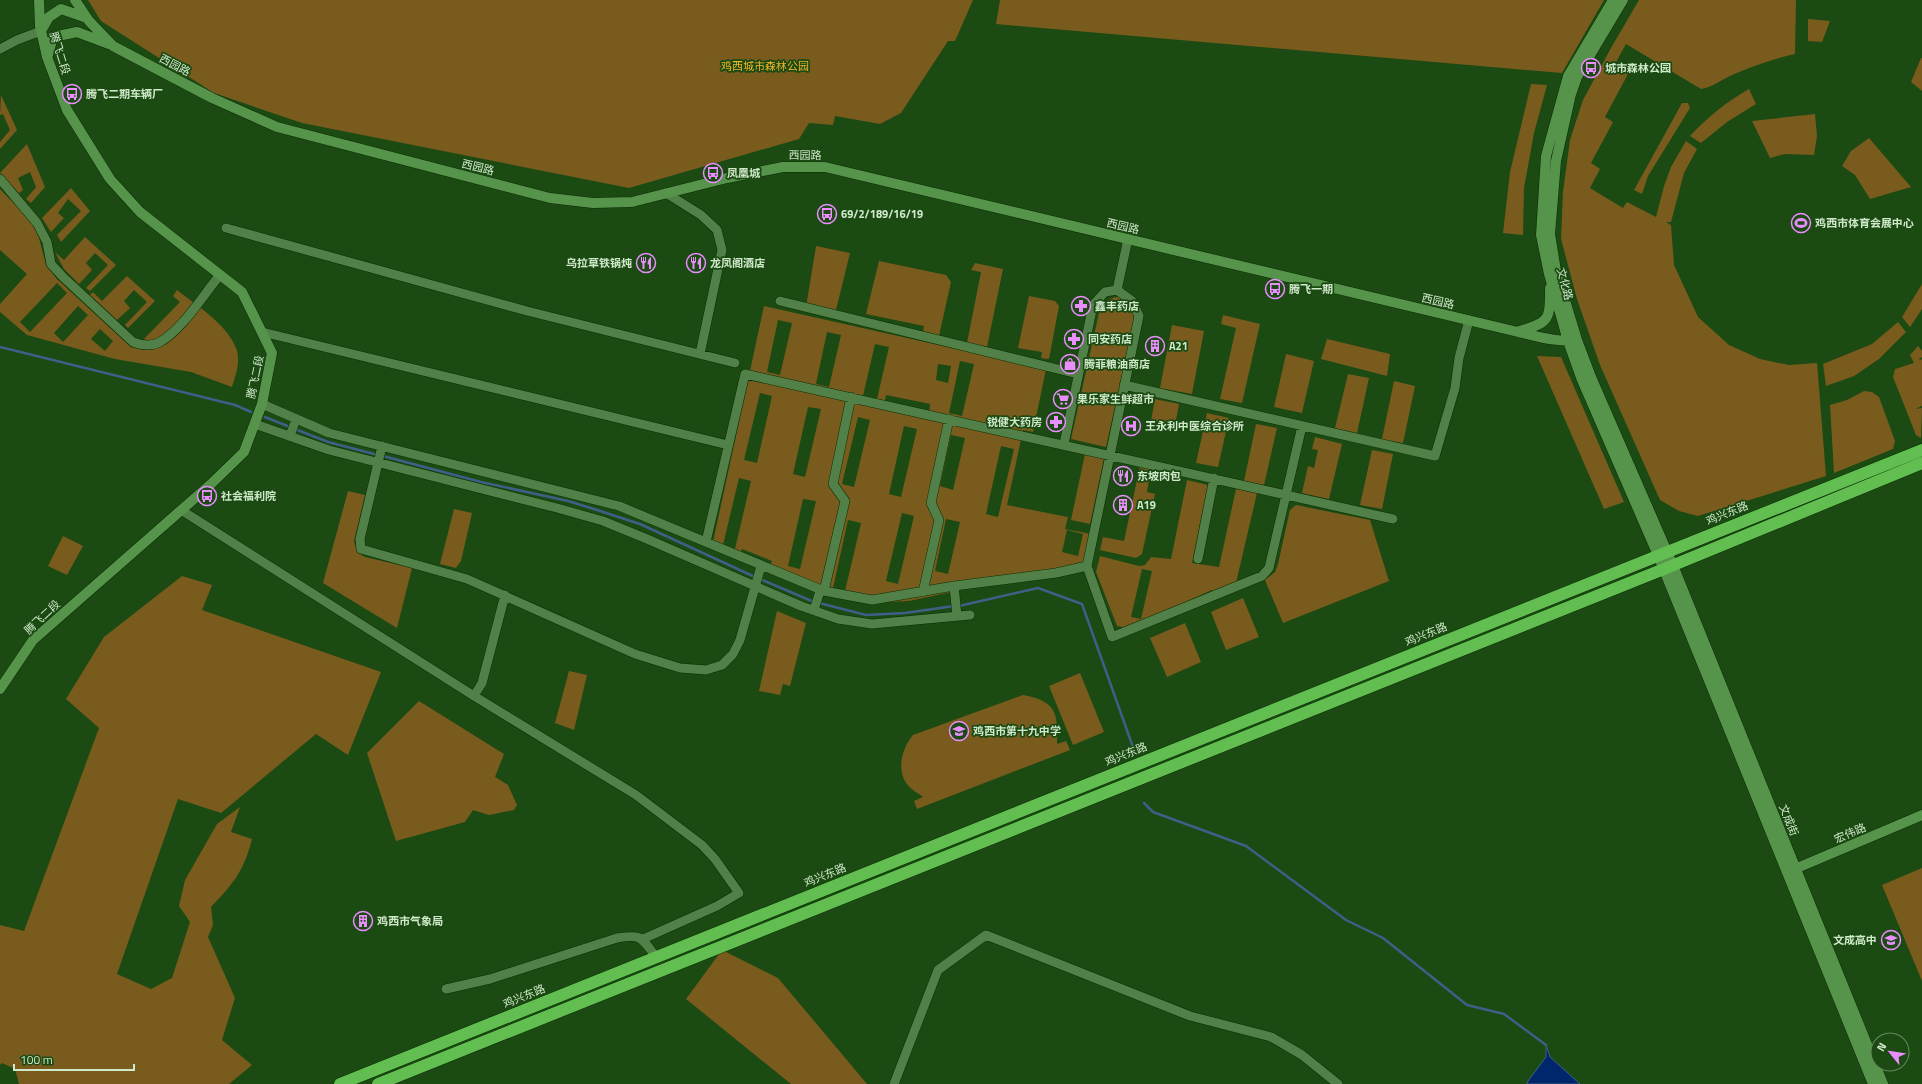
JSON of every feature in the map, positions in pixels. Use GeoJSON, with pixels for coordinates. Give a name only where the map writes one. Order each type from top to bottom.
{"type":"FeatureCollection","features":[{"type":"Feature","properties":{"kind":"highway","name":"鸡兴东路"},"geometry":{"type":"LineString","coordinates":[[340,1084],[656,956],[1922,450]]}},
{"type":"Feature","properties":{"kind":"highway"},"geometry":{"type":"LineString","coordinates":[[378,1084],[1668,567],[1922,463]]}},
{"type":"Feature","properties":{"kind":"main road","name":"腾飞二段"},"geometry":{"type":"LineString","coordinates":[[0,690],[33,640],[181,510],[244,452],[262,404],[272,353],[242,292],[140,212],[110,179],[67,110],[47,57],[41,31],[39,0]]}},
{"type":"Feature","properties":{"kind":"main road","name":"西园路"},"geometry":{"type":"LineString","coordinates":[[75,0],[87,18],[113,46],[212,98],[277,128],[550,198],[593,204],[632,202],[783,167],[825,167],[1518,332],[1573,341]]}},
{"type":"Feature","properties":{"kind":"main road","name":"文化路"},"geometry":{"type":"LineString","coordinates":[[1573,341],[1549,274],[1541,235],[1546,156],[1568,76],[1614,0]]}},
{"type":"Feature","properties":{"kind":"main road","name":"文化路"},"geometry":{"type":"LineString","coordinates":[[1622,0],[1577,77],[1556,161],[1550,234],[1556,271],[1582,380],[1668,567]]}},
{"type":"Feature","properties":{"kind":"main road"},"geometry":{"type":"LineString","coordinates":[[41,31],[49,17],[61,9],[87,18]]}},
{"type":"Feature","properties":{"kind":"main road"},"geometry":{"type":"LineString","coordinates":[[47,57],[53,37],[77,32],[113,46]]}},
{"type":"Feature","properties":{"kind":"main road"},"geometry":{"type":"LineString","coordinates":[[1518,332],[1540,325],[1550,311],[1549,274]]}},
{"type":"Feature","properties":{"kind":"main road","name":"文成街"},"geometry":{"type":"LineString","coordinates":[[1668,567],[1792,870],[1883,1084]]}},
{"type":"Feature","properties":{"kind":"main road","name":"宏伟路"},"geometry":{"type":"LineString","coordinates":[[1792,870],[1922,815]]}},
{"type":"Feature","properties":{"kind":"main road","name":"文成街"},"geometry":{"type":"LineString","coordinates":[[1792,870],[1874,1084]]}},
{"type":"Feature","properties":{"kind":"street"},"geometry":{"type":"LineString","coordinates":[[0,49],[17,40],[41,31]]}},
{"type":"Feature","properties":{"kind":"street"},"geometry":{"type":"LineString","coordinates":[[0,179],[37,223],[47,242],[51,264],[133,342],[144,346],[158,343],[174,330],[220,275]]}},
{"type":"Feature","properties":{"kind":"street"},"geometry":{"type":"LineString","coordinates":[[666,193],[701,214],[717,230],[722,250],[700,354]]}},
{"type":"Feature","properties":{"kind":"street"},"geometry":{"type":"LineString","coordinates":[[226,228],[520,309],[735,363]]}},
{"type":"Feature","properties":{"kind":"street"},"geometry":{"type":"LineString","coordinates":[[1117,290],[1128,239]]}},
{"type":"Feature","properties":{"kind":"street"},"geometry":{"type":"LineString","coordinates":[[1064,444],[1093,305],[1105,292],[1117,290],[1132,301],[1139,316],[1087,566],[1112,637],[1262,576],[1269,568],[1302,426]]}},
{"type":"Feature","properties":{"kind":"street"},"geometry":{"type":"LineString","coordinates":[[780,301],[1078,374]]}},
{"type":"Feature","properties":{"kind":"street"},"geometry":{"type":"LineString","coordinates":[[1124,386],[1435,456],[1453,395],[1459,358],[1469,320]]}},
{"type":"Feature","properties":{"kind":"street"},"geometry":{"type":"LineString","coordinates":[[262,332],[728,445]]}},
{"type":"Feature","properties":{"kind":"street"},"geometry":{"type":"LineString","coordinates":[[706,542],[745,374],[1110,454],[1393,519]]}},
{"type":"Feature","properties":{"kind":"street"},"geometry":{"type":"LineString","coordinates":[[814,610],[822,591],[845,501],[833,484],[851,397]]}},
{"type":"Feature","properties":{"kind":"street"},"geometry":{"type":"LineString","coordinates":[[262,404],[334,434],[619,506],[822,591],[872,600],[1087,566]]}},
{"type":"Feature","properties":{"kind":"street"},"geometry":{"type":"LineString","coordinates":[[290,436],[296,419]]}},
{"type":"Feature","properties":{"kind":"street"},"geometry":{"type":"LineString","coordinates":[[922,592],[939,520],[931,503],[949,419]]}},
{"type":"Feature","properties":{"kind":"street"},"geometry":{"type":"LineString","coordinates":[[254,424],[329,450],[557,508],[603,522],[838,619],[872,624],[970,615]]}},
{"type":"Feature","properties":{"kind":"street"},"geometry":{"type":"LineString","coordinates":[[329,450],[334,434]]}},
{"type":"Feature","properties":{"kind":"street"},"geometry":{"type":"LineString","coordinates":[[382,446],[360,539],[361,549],[468,579],[635,654],[680,668],[706,670],[722,665],[733,654],[740,640],[761,566]]}},
{"type":"Feature","properties":{"kind":"street"},"geometry":{"type":"LineString","coordinates":[[1198,559],[1214,478]]}},
{"type":"Feature","properties":{"kind":"street"},"geometry":{"type":"LineString","coordinates":[[181,510],[474,696],[636,795],[702,845],[715,859],[739,893],[717,906],[643,939]]}},
{"type":"Feature","properties":{"kind":"street"},"geometry":{"type":"LineString","coordinates":[[954,586],[957,616]]}},
{"type":"Feature","properties":{"kind":"street"},"geometry":{"type":"LineString","coordinates":[[474,696],[482,684],[505,595]]}},
{"type":"Feature","properties":{"kind":"street"},"geometry":{"type":"LineString","coordinates":[[894,1084],[938,970],[986,935],[1190,1016],[1271,1037],[1302,1055],[1338,1084]]}},
{"type":"Feature","properties":{"kind":"street"},"geometry":{"type":"LineString","coordinates":[[446,988],[490,979],[616,938],[633,936],[643,939],[656,956]]}},
{"type":"Feature","properties":{"kind":"green space","name":"鸡西城市森林公园"},"geometry":{"type":"Polygon","coordinates":[[[88,0],[973,0],[955,41],[948,41],[901,113],[880,124],[835,116],[833,125],[809,123],[799,139],[629,188],[302,123],[214,93],[101,21],[88,0]]]}},
{"type":"Feature","properties":{"kind":"green space"},"geometry":{"type":"Polygon","coordinates":[[[1000,0],[1604,0],[1562,73],[996,24],[1000,0]]]}},
{"type":"Feature","properties":{"kind":"green space"},"geometry":{"type":"Polygon","coordinates":[[[1639,0],[1796,0],[1795,54],[1771,60],[1732,75],[1705,88],[1701,89],[1626,44],[1616,62],[1626,68],[1628,74],[1605,117],[1613,122],[1591,163],[1600,169],[1590,188],[1623,208],[1627,202],[1656,217],[1664,186],[1671,167],[1686,141],[1697,149],[1684,173],[1671,222],[1666,222],[1671,225],[1674,265],[1698,317],[1729,345],[1760,359],[1789,365],[1817,363],[1826,476],[1698,516],[1679,511],[1660,500],[1600,365],[1577,299],[1561,239],[1563,192],[1570,140],[1583,100],[1639,0]]]}},
{"type":"Feature","properties":{"kind":"green space"},"geometry":{"type":"Polygon","coordinates":[[[1808,19],[1830,21],[1822,42],[1808,41],[1808,19]]]}},
{"type":"Feature","properties":{"kind":"green space"},"geometry":{"type":"Polygon","coordinates":[[[1922,58],[1922,91],[1911,82],[1922,58]]]}},
{"type":"Feature","properties":{"kind":"green space"},"geometry":{"type":"Polygon","coordinates":[[[1531,84],[1547,85],[1534,133],[1524,188],[1523,235],[1503,233],[1510,172],[1531,84]]]}},
{"type":"Feature","properties":{"kind":"green space"},"geometry":{"type":"Polygon","coordinates":[[[1749,89],[1756,104],[1727,122],[1701,143],[1690,136],[1718,110],[1749,89]]]}},
{"type":"Feature","properties":{"kind":"green space"},"geometry":{"type":"Polygon","coordinates":[[[1,95],[17,130],[0,149],[0,142],[10,130],[3,114],[0,115],[1,95]]]}},
{"type":"Feature","properties":{"kind":"green space"},"geometry":{"type":"Polygon","coordinates":[[[1682,103],[1688,103],[1690,108],[1648,176],[1642,194],[1634,190],[1682,103]]]}},
{"type":"Feature","properties":{"kind":"green space"},"geometry":{"type":"Polygon","coordinates":[[[1815,114],[1817,136],[1814,155],[1785,154],[1770,158],[1752,121],[1815,114]]]}},
{"type":"Feature","properties":{"kind":"green space"},"geometry":{"type":"Polygon","coordinates":[[[1869,138],[1911,187],[1870,199],[1855,175],[1842,166],[1851,151],[1869,138]]]}},
{"type":"Feature","properties":{"kind":"green space"},"geometry":{"type":"Polygon","coordinates":[[[27,144],[45,187],[31,203],[26,199],[36,187],[30,172],[18,178],[23,190],[19,193],[0,173],[27,144]]]}},
{"type":"Feature","properties":{"kind":"green space"},"geometry":{"type":"Polygon","coordinates":[[[71,188],[90,211],[61,242],[57,235],[81,211],[68,199],[58,213],[64,218],[51,232],[42,218],[71,188]]]}},
{"type":"Feature","properties":{"kind":"green space"},"geometry":{"type":"Polygon","coordinates":[[[0,189],[31,221],[39,238],[46,265],[57,279],[132,348],[143,340],[180,302],[173,296],[177,290],[210,316],[225,331],[236,348],[238,357],[237,368],[232,387],[191,372],[115,359],[27,335],[0,312],[0,304],[27,274],[0,250],[0,189]],[[57,283],[20,322],[30,332],[67,293],[57,283]],[[78,306],[54,333],[63,342],[88,315],[78,306]],[[100,329],[91,339],[105,351],[113,341],[100,329]]]}},
{"type":"Feature","properties":{"kind":"green space"},"geometry":{"type":"Polygon","coordinates":[[[85,237],[116,265],[90,291],[86,288],[108,265],[95,253],[86,263],[92,270],[79,284],[64,269],[55,252],[64,260],[85,237]]]}},
{"type":"Feature","properties":{"kind":"green space"},"geometry":{"type":"Polygon","coordinates":[[[816,246],[850,253],[835,314],[806,307],[816,246]]]}},
{"type":"Feature","properties":{"kind":"green space"},"geometry":{"type":"Polygon","coordinates":[[[879,261],[946,275],[951,282],[939,336],[923,333],[924,326],[866,314],[879,261]]]}},
{"type":"Feature","properties":{"kind":"green space"},"geometry":{"type":"Polygon","coordinates":[[[975,263],[1003,269],[987,347],[967,343],[981,272],[971,270],[975,263]]]}},
{"type":"Feature","properties":{"kind":"green space"},"geometry":{"type":"Polygon","coordinates":[[[127,276],[155,301],[128,328],[125,325],[147,302],[134,290],[124,301],[130,308],[117,320],[90,295],[93,292],[102,301],[127,276]]]}},
{"type":"Feature","properties":{"kind":"green space"},"geometry":{"type":"Polygon","coordinates":[[[1922,284],[1922,309],[1910,327],[1902,317],[1922,284]]]}},
{"type":"Feature","properties":{"kind":"green space"},"geometry":{"type":"Polygon","coordinates":[[[1029,296],[1055,301],[1059,306],[1049,359],[1041,358],[1042,352],[1018,348],[1029,296]]]}},
{"type":"Feature","properties":{"kind":"green space"},"geometry":{"type":"Polygon","coordinates":[[[1118,297],[1133,313],[1134,321],[1106,447],[1071,439],[1099,313],[1106,302],[1118,297]]]}},
{"type":"Feature","properties":{"kind":"green space"},"geometry":{"type":"Polygon","coordinates":[[[764,306],[1046,369],[1033,432],[1023,430],[1007,505],[1068,517],[1065,529],[1091,534],[1085,564],[909,601],[889,602],[820,587],[770,567],[772,561],[742,549],[740,555],[713,542],[764,306]],[[778,320],[767,372],[780,375],[792,323],[778,320]],[[827,332],[816,384],[829,387],[841,335],[827,332]],[[875,344],[863,396],[877,399],[889,347],[875,344]],[[960,361],[949,413],[962,416],[974,364],[960,361]],[[938,364],[936,380],[948,383],[951,366],[938,364]],[[760,393],[744,460],[757,463],[772,396],[760,393]],[[886,395],[884,405],[929,414],[930,404],[886,395]],[[808,407],[793,474],[805,477],[821,409],[808,407]],[[858,417],[842,484],[854,487],[870,420],[858,417]],[[904,426],[889,494],[901,497],[917,429],[904,426]],[[951,435],[940,486],[953,490],[965,438],[951,435]],[[1001,446],[986,514],[998,517],[1014,449],[1001,446]],[[739,478],[723,545],[735,549],[751,481],[739,478]],[[803,499],[788,566],[800,569],[816,501],[803,499]],[[902,513],[886,581],[898,584],[914,516],[902,513]],[[946,519],[935,571],[948,574],[960,522],[946,519]],[[848,520],[833,588],[845,591],[861,523],[848,520]],[[1067,530],[1062,552],[1078,556],[1083,534],[1067,530]]]}},
{"type":"Feature","properties":{"kind":"green space"},"geometry":{"type":"Polygon","coordinates":[[[1223,315],[1260,324],[1242,403],[1220,399],[1236,328],[1221,324],[1223,315]]]}},
{"type":"Feature","properties":{"kind":"green space"},"geometry":{"type":"Polygon","coordinates":[[[1898,322],[1906,332],[1879,359],[1854,376],[1826,386],[1823,364],[1872,344],[1898,322]]]}},
{"type":"Feature","properties":{"kind":"green space"},"geometry":{"type":"Polygon","coordinates":[[[1172,325],[1204,331],[1192,394],[1160,388],[1172,325]]]}},
{"type":"Feature","properties":{"kind":"green space"},"geometry":{"type":"Polygon","coordinates":[[[1327,339],[1390,354],[1387,376],[1321,359],[1327,339]]]}},
{"type":"Feature","properties":{"kind":"green space"},"geometry":{"type":"Polygon","coordinates":[[[1918,346],[1922,351],[1922,357],[1919,359],[1922,359],[1922,406],[1915,409],[1922,408],[1921,438],[1916,435],[1893,377],[1895,369],[1914,363],[1910,355],[1918,346]]]}},
{"type":"Feature","properties":{"kind":"green space"},"geometry":{"type":"Polygon","coordinates":[[[1286,354],[1314,361],[1302,413],[1274,407],[1286,354]]]}},
{"type":"Feature","properties":{"kind":"green space"},"geometry":{"type":"Polygon","coordinates":[[[1537,356],[1561,357],[1624,502],[1604,509],[1537,356]]]}},
{"type":"Feature","properties":{"kind":"green space"},"geometry":{"type":"Polygon","coordinates":[[[1348,374],[1369,378],[1357,433],[1335,428],[1348,374]]]}},
{"type":"Feature","properties":{"kind":"green space"},"geometry":{"type":"Polygon","coordinates":[[[1394,381],[1415,386],[1403,443],[1382,439],[1394,381]]]}},
{"type":"Feature","properties":{"kind":"green space"},"geometry":{"type":"Polygon","coordinates":[[[1864,391],[1872,392],[1879,397],[1895,441],[1893,449],[1834,473],[1830,405],[1847,400],[1864,391]]]}},
{"type":"Feature","properties":{"kind":"green space"},"geometry":{"type":"Polygon","coordinates":[[[1155,399],[1179,404],[1175,426],[1151,421],[1155,399]]]}},
{"type":"Feature","properties":{"kind":"green space"},"geometry":{"type":"Polygon","coordinates":[[[1207,413],[1229,418],[1218,467],[1196,463],[1207,413]]]}},
{"type":"Feature","properties":{"kind":"green space"},"geometry":{"type":"Polygon","coordinates":[[[1256,424],[1277,428],[1264,485],[1244,481],[1256,424]]]}},
{"type":"Feature","properties":{"kind":"green space"},"geometry":{"type":"Polygon","coordinates":[[[1315,437],[1342,444],[1329,499],[1302,493],[1308,466],[1314,468],[1318,450],[1312,449],[1315,437]]]}},
{"type":"Feature","properties":{"kind":"green space"},"geometry":{"type":"Polygon","coordinates":[[[1372,450],[1393,454],[1382,509],[1360,505],[1372,450]]]}},
{"type":"Feature","properties":{"kind":"green space"},"geometry":{"type":"Polygon","coordinates":[[[1085,454],[1104,458],[1090,524],[1071,520],[1085,454]]]}},
{"type":"Feature","properties":{"kind":"green space"},"geometry":{"type":"Polygon","coordinates":[[[1140,466],[1159,470],[1157,481],[1149,479],[1147,492],[1155,494],[1142,554],[1136,558],[1100,550],[1103,537],[1124,541],[1140,466]]]}},
{"type":"Feature","properties":{"kind":"green space"},"geometry":{"type":"Polygon","coordinates":[[[1187,480],[1208,485],[1192,563],[1219,567],[1236,489],[1257,493],[1236,583],[1214,593],[1212,590],[1128,628],[1117,626],[1096,572],[1100,556],[1139,566],[1145,565],[1151,557],[1171,559],[1187,480]],[[1142,569],[1131,617],[1141,619],[1152,571],[1142,569]]]}},
{"type":"Feature","properties":{"kind":"green space"},"geometry":{"type":"Polygon","coordinates":[[[348,491],[365,495],[354,541],[357,552],[365,557],[412,568],[397,628],[323,583],[348,491]]]}},
{"type":"Feature","properties":{"kind":"green space"},"geometry":{"type":"Polygon","coordinates":[[[1296,505],[1370,520],[1389,581],[1283,623],[1265,580],[1275,572],[1290,510],[1296,505]]]}},
{"type":"Feature","properties":{"kind":"green space"},"geometry":{"type":"Polygon","coordinates":[[[454,509],[472,513],[461,561],[456,568],[440,564],[454,509]]]}},
{"type":"Feature","properties":{"kind":"green space"},"geometry":{"type":"Polygon","coordinates":[[[63,536],[83,546],[67,575],[48,566],[63,536]]]}},
{"type":"Feature","properties":{"kind":"green space"},"geometry":{"type":"Polygon","coordinates":[[[182,576],[212,585],[202,610],[381,672],[348,755],[316,734],[221,813],[178,799],[117,974],[151,989],[172,978],[190,922],[179,906],[185,880],[217,824],[240,807],[231,832],[252,839],[245,860],[237,876],[232,884],[211,907],[213,925],[208,937],[235,998],[222,1040],[252,1065],[229,1084],[19,1084],[15,1069],[2,1063],[0,1065],[0,925],[24,931],[99,728],[66,699],[104,637],[182,576]]]}},
{"type":"Feature","properties":{"kind":"green space"},"geometry":{"type":"Polygon","coordinates":[[[1243,598],[1259,637],[1226,650],[1211,612],[1243,598]]]}},
{"type":"Feature","properties":{"kind":"green space"},"geometry":{"type":"Polygon","coordinates":[[[777,611],[806,623],[790,686],[783,684],[780,695],[759,691],[777,611]]]}},
{"type":"Feature","properties":{"kind":"green space"},"geometry":{"type":"Polygon","coordinates":[[[1185,623],[1201,662],[1167,677],[1150,638],[1185,623]]]}},
{"type":"Feature","properties":{"kind":"green space"},"geometry":{"type":"Polygon","coordinates":[[[569,671],[587,675],[574,730],[555,723],[569,671]]]}},
{"type":"Feature","properties":{"kind":"green space"},"geometry":{"type":"Polygon","coordinates":[[[1080,673],[1104,732],[1073,745],[1049,686],[1080,673]]]}},
{"type":"Feature","properties":{"kind":"green space"},"geometry":{"type":"Polygon","coordinates":[[[1023,695],[1043,701],[1049,705],[1056,717],[1057,744],[1066,741],[1070,750],[917,809],[914,801],[923,797],[907,784],[901,770],[901,762],[905,748],[913,735],[1023,695]]]}},
{"type":"Feature","properties":{"kind":"green space"},"geometry":{"type":"Polygon","coordinates":[[[419,701],[504,754],[495,777],[508,785],[517,805],[514,810],[489,815],[473,810],[465,822],[396,841],[367,753],[419,701]]]}},
{"type":"Feature","properties":{"kind":"green space"},"geometry":{"type":"Polygon","coordinates":[[[1922,868],[1922,981],[1882,885],[1922,868]]]}},
{"type":"Feature","properties":{"kind":"green space"},"geometry":{"type":"Polygon","coordinates":[[[722,950],[778,978],[867,1084],[791,1084],[686,999],[722,950]]]}},
{"type":"Feature","properties":{"kind":"water"},"geometry":{"type":"Polygon","coordinates":[[[1546,1045],[1550,1057],[1580,1084],[1527,1084],[1546,1057],[1546,1045]]]}},
{"type":"Feature","properties":{"kind":"waterway"},"geometry":{"type":"LineString","coordinates":[[0,347],[235,405],[251,412]]}},
{"type":"Feature","properties":{"kind":"waterway"},"geometry":{"type":"LineString","coordinates":[[265,417],[290,427]]}},
{"type":"Feature","properties":{"kind":"waterway"},"geometry":{"type":"LineString","coordinates":[[295,429],[328,442],[378,455]]}},
{"type":"Feature","properties":{"kind":"waterway"},"geometry":{"type":"LineString","coordinates":[[383,456],[481,482],[568,501],[597,510],[640,524],[755,577]]}},
{"type":"Feature","properties":{"kind":"waterway"},"geometry":{"type":"LineString","coordinates":[[760,579],[814,602]]}},
{"type":"Feature","properties":{"kind":"waterway"},"geometry":{"type":"LineString","coordinates":[[959,606],[1038,588],[1082,604],[1134,750]]}},
{"type":"Feature","properties":{"kind":"waterway"},"geometry":{"type":"LineString","coordinates":[[819,603],[866,615],[905,613],[954,606]]}},
{"type":"Feature","properties":{"kind":"waterway"},"geometry":{"type":"LineString","coordinates":[[1144,803],[1153,812],[1246,846],[1346,920],[1383,938],[1467,1005],[1504,1014],[1546,1045]]}},
{"type":"Feature","properties":{"kind":"place","name":"城市森林公园"},"geometry":{"type":"Point","coordinates":[1591,68]}},
{"type":"Feature","properties":{"kind":"place","name":"腾飞二期车辆厂"},"geometry":{"type":"Point","coordinates":[72,94]}},
{"type":"Feature","properties":{"kind":"place","name":"凤凰城"},"geometry":{"type":"Point","coordinates":[713,173]}},
{"type":"Feature","properties":{"kind":"place","name":"69/2/189/16/19"},"geometry":{"type":"Point","coordinates":[827,214]}},
{"type":"Feature","properties":{"kind":"place","name":"鸡西市体育会展中心"},"geometry":{"type":"Point","coordinates":[1801,223]}},
{"type":"Feature","properties":{"kind":"place","name":"乌拉草铁锅炖"},"geometry":{"type":"Point","coordinates":[646,263]}},
{"type":"Feature","properties":{"kind":"place","name":"龙凤阁酒店"},"geometry":{"type":"Point","coordinates":[696,263]}},
{"type":"Feature","properties":{"kind":"place","name":"腾飞一期"},"geometry":{"type":"Point","coordinates":[1275,289]}},
{"type":"Feature","properties":{"kind":"place","name":"鑫丰药店"},"geometry":{"type":"Point","coordinates":[1081,306]}},
{"type":"Feature","properties":{"kind":"place","name":"同安药店"},"geometry":{"type":"Point","coordinates":[1074,339]}},
{"type":"Feature","properties":{"kind":"place","name":"A21"},"geometry":{"type":"Point","coordinates":[1155,346]}},
{"type":"Feature","properties":{"kind":"place","name":"腾菲粮油商店"},"geometry":{"type":"Point","coordinates":[1070,364]}},
{"type":"Feature","properties":{"kind":"place","name":"果乐家生鲜超市"},"geometry":{"type":"Point","coordinates":[1063,399]}},
{"type":"Feature","properties":{"kind":"place","name":"锐健大药房"},"geometry":{"type":"Point","coordinates":[1056,422]}},
{"type":"Feature","properties":{"kind":"place","name":"王永利中医综合诊所"},"geometry":{"type":"Point","coordinates":[1131,426]}},
{"type":"Feature","properties":{"kind":"place","name":"东坡肉包"},"geometry":{"type":"Point","coordinates":[1123,476]}},
{"type":"Feature","properties":{"kind":"place","name":"社会福利院"},"geometry":{"type":"Point","coordinates":[207,496]}},
{"type":"Feature","properties":{"kind":"place","name":"A19"},"geometry":{"type":"Point","coordinates":[1123,505]}},
{"type":"Feature","properties":{"kind":"place","name":"鸡西市第十九中学"},"geometry":{"type":"Point","coordinates":[959,731]}},
{"type":"Feature","properties":{"kind":"place","name":"鸡西市气象局"},"geometry":{"type":"Point","coordinates":[363,921]}},
{"type":"Feature","properties":{"kind":"place","name":"文成高中"},"geometry":{"type":"Point","coordinates":[1891,940]}}]}
